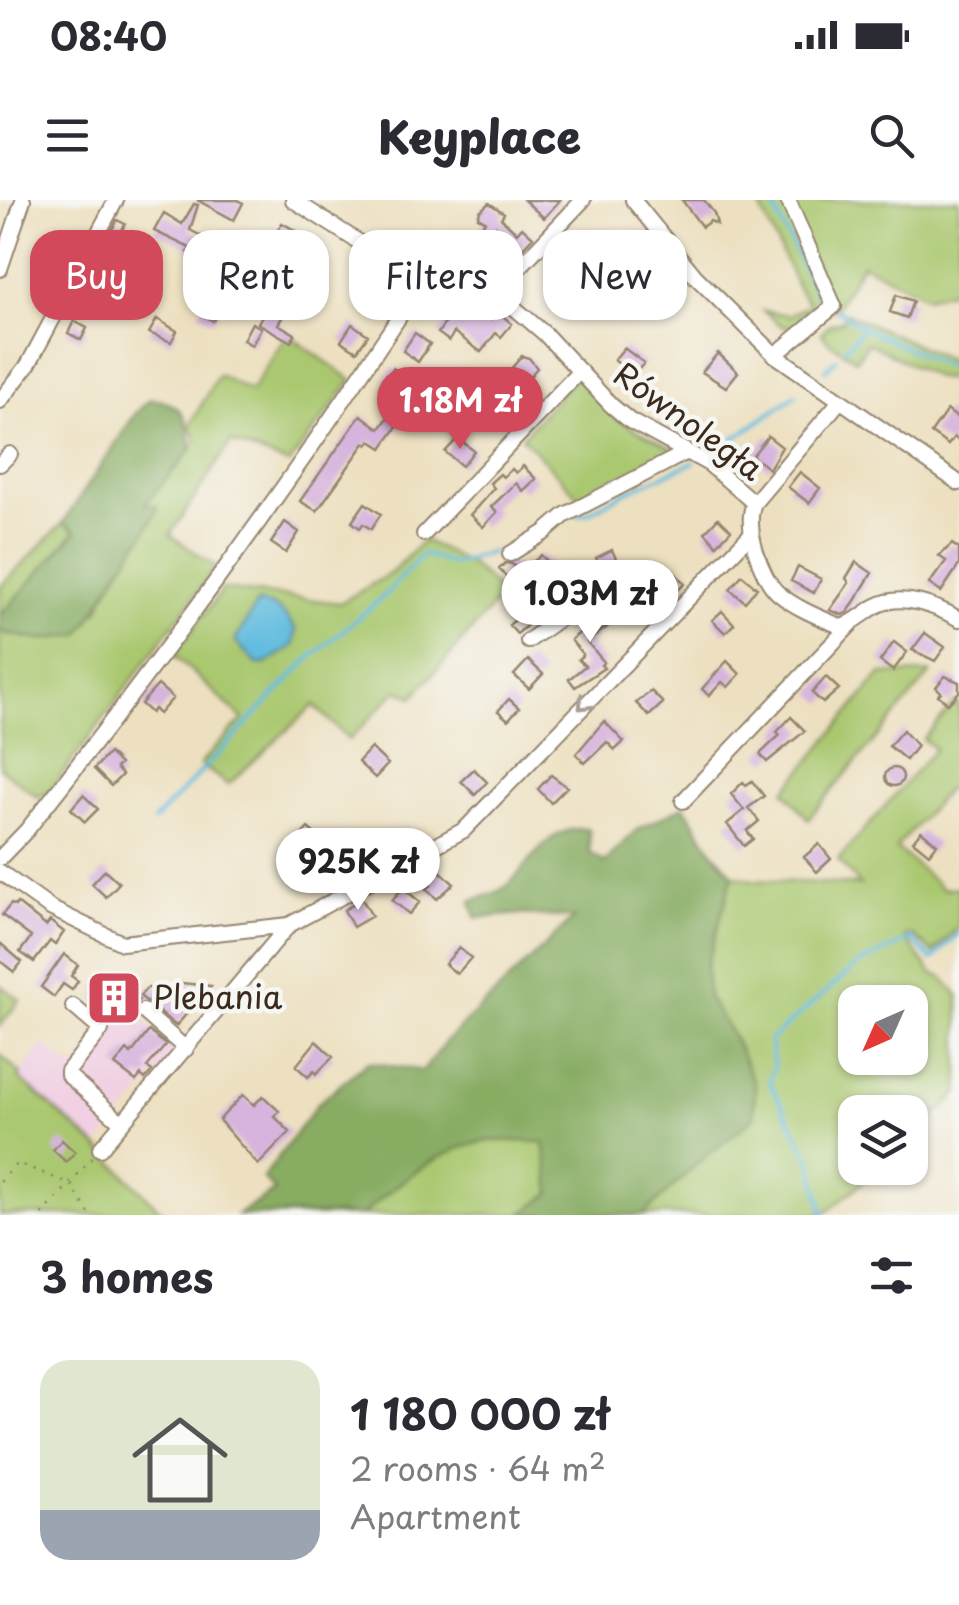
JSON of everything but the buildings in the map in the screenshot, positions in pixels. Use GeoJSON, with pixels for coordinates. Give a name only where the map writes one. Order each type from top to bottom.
{"type":"FeatureCollection","features":[{"type":"Feature","properties":{"kind":"street"},"geometry":{"type":"LineString","coordinates":[[0,269],[23,200]]}},
{"type":"Feature","properties":{"kind":"street"},"geometry":{"type":"LineString","coordinates":[[0,401],[28,365],[116,200]]}},
{"type":"Feature","properties":{"kind":"street","name":"Równoległa"},"geometry":{"type":"LineString","coordinates":[[293,200],[349,235]]}},
{"type":"Feature","properties":{"kind":"street"},"geometry":{"type":"LineString","coordinates":[[523,263],[583,200]]}},
{"type":"Feature","properties":{"kind":"street"},"geometry":{"type":"LineString","coordinates":[[633,200],[695,276],[775,355],[959,482]]}},
{"type":"Feature","properties":{"kind":"street"},"geometry":{"type":"LineString","coordinates":[[775,355],[830,309],[788,200]]}},
{"type":"Feature","properties":{"kind":"street","name":"Równoległa"},"geometry":{"type":"LineString","coordinates":[[523,315],[630,421],[709,464],[754,503],[750,535],[772,587],[781,596],[842,628],[852,624]]}},
{"type":"Feature","properties":{"kind":"street"},"geometry":{"type":"LineString","coordinates":[[0,858],[27,830],[184,628],[396,320]]}},
{"type":"Feature","properties":{"kind":"street"},"geometry":{"type":"LineString","coordinates":[[424,534],[580,371]]}},
{"type":"Feature","properties":{"kind":"street"},"geometry":{"type":"LineString","coordinates":[[754,503],[839,402]]}},
{"type":"Feature","properties":{"kind":"street"},"geometry":{"type":"LineString","coordinates":[[510,554],[544,534],[565,515],[687,452]]}},
{"type":"Feature","properties":{"kind":"street"},"geometry":{"type":"LineString","coordinates":[[100,1148],[290,925],[464,830],[750,535]]}},
{"type":"Feature","properties":{"kind":"street"},"geometry":{"type":"LineString","coordinates":[[528,640],[606,586],[617,583],[637,584],[671,616]]}},
{"type":"Feature","properties":{"kind":"street"},"geometry":{"type":"LineString","coordinates":[[683,801],[852,624],[888,601],[934,606],[959,619]]}},
{"type":"Feature","properties":{"kind":"street"},"geometry":{"type":"LineString","coordinates":[[0,872],[50,908],[122,943],[290,925]]}},
{"type":"Feature","properties":{"kind":"street"},"geometry":{"type":"LineString","coordinates":[[73,1006],[101,1030],[68,1075],[122,1123]]}},
{"type":"Feature","properties":{"kind":"street"},"geometry":{"type":"LineString","coordinates":[[143,1010],[186,1049]]}},
{"type":"Feature","properties":{"kind":"path"},"geometry":{"type":"LineString","coordinates":[[42,1215],[100,1148]]}},
{"type":"Feature","properties":{"kind":"path"},"geometry":{"type":"LineString","coordinates":[[0,1182],[17,1163],[71,1184],[90,1215]]}},
{"type":"Feature","properties":{"kind":"shaded area"},"geometry":{"type":"Polygon","coordinates":[[[119,1018],[144,1021],[178,1050],[97,1146],[18,1077],[43,1044],[74,1069],[119,1018]]]}},
{"type":"Feature","properties":{"kind":"green space"},"geometry":{"type":"Polygon","coordinates":[[[757,200],[959,200],[959,289],[927,297],[862,264],[836,308],[800,327],[783,327],[763,311],[789,315],[810,305],[799,290],[757,200]]]}},
{"type":"Feature","properties":{"kind":"green space"},"geometry":{"type":"Polygon","coordinates":[[[846,313],[950,360],[959,359],[959,380],[937,378],[868,343],[856,360],[821,333],[830,324],[842,321],[846,313]]]}},
{"type":"Feature","properties":{"kind":"green space"},"geometry":{"type":"Polygon","coordinates":[[[287,334],[352,380],[289,464],[231,442],[170,535],[216,567],[49,792],[38,797],[0,768],[0,632],[39,640],[98,611],[144,505],[191,450],[196,439],[190,425],[218,375],[251,391],[287,334]]]}},
{"type":"Feature","properties":{"kind":"green space"},"geometry":{"type":"Polygon","coordinates":[[[577,375],[618,420],[673,449],[672,457],[583,501],[522,437],[577,375]]]}},
{"type":"Feature","properties":{"kind":"green space"},"geometry":{"type":"Polygon","coordinates":[[[150,399],[170,404],[182,414],[189,429],[191,450],[145,504],[158,507],[89,620],[79,635],[39,640],[0,632],[0,616],[76,532],[63,523],[135,414],[150,399]]]}},
{"type":"Feature","properties":{"kind":"green space"},"geometry":{"type":"Polygon","coordinates":[[[63,523],[76,531],[0,616],[0,587],[63,523]]]}},
{"type":"Feature","properties":{"kind":"green space"},"geometry":{"type":"Polygon","coordinates":[[[424,540],[470,564],[503,594],[413,697],[397,690],[349,740],[314,705],[228,785],[200,764],[243,719],[174,655],[223,589],[340,603],[391,573],[424,540]]]}},
{"type":"Feature","properties":{"kind":"green space"},"geometry":{"type":"Polygon","coordinates":[[[931,673],[808,819],[785,791],[881,674],[931,673]]]}},
{"type":"Feature","properties":{"kind":"green space"},"geometry":{"type":"Polygon","coordinates":[[[956,702],[959,776],[896,848],[943,889],[959,887],[959,927],[933,953],[912,935],[905,937],[932,974],[942,977],[959,996],[959,1093],[928,1123],[928,1095],[838,1095],[838,1185],[859,1185],[828,1211],[821,1215],[238,1215],[316,1163],[711,849],[733,875],[753,880],[860,885],[838,860],[935,749],[923,739],[956,702]]]}},
{"type":"Feature","properties":{"kind":"green space"},"geometry":{"type":"Polygon","coordinates":[[[684,806],[733,875],[706,968],[708,997],[734,1038],[755,1085],[754,1118],[700,1161],[643,1215],[521,1215],[551,1193],[544,1142],[503,1140],[471,1145],[437,1159],[362,1215],[237,1215],[275,1191],[263,1178],[318,1103],[368,1062],[423,1071],[447,1040],[574,918],[520,914],[476,918],[471,901],[504,888],[542,846],[562,833],[589,829],[590,853],[605,862],[635,831],[684,806]]]}},
{"type":"Feature","properties":{"kind":"green space"},"geometry":{"type":"Polygon","coordinates":[[[0,985],[20,1000],[0,1026],[0,985]]]}},
{"type":"Feature","properties":{"kind":"green space"},"geometry":{"type":"Polygon","coordinates":[[[0,1055],[21,1074],[19,1078],[100,1149],[165,1215],[0,1215],[0,1055]]]}},
{"type":"Feature","properties":{"kind":"water"},"geometry":{"type":"Polygon","coordinates":[[[257,603],[280,611],[296,630],[294,645],[266,664],[257,664],[235,641],[257,603]]]}},
{"type":"Feature","properties":{"kind":"waterway"},"geometry":{"type":"LineString","coordinates":[[770,200],[818,297],[828,304]]}},
{"type":"Feature","properties":{"kind":"waterway"},"geometry":{"type":"LineString","coordinates":[[836,309],[863,328],[947,366],[959,367]]}},
{"type":"Feature","properties":{"kind":"waterway"},"geometry":{"type":"LineString","coordinates":[[845,349],[861,330]]}},
{"type":"Feature","properties":{"kind":"waterway"},"geometry":{"type":"LineString","coordinates":[[826,370],[836,359]]}},
{"type":"Feature","properties":{"kind":"waterway"},"geometry":{"type":"LineString","coordinates":[[711,455],[796,395]]}},
{"type":"Feature","properties":{"kind":"waterway"},"geometry":{"type":"LineString","coordinates":[[577,515],[694,462]]}},
{"type":"Feature","properties":{"kind":"waterway"},"geometry":{"type":"LineString","coordinates":[[154,821],[308,660],[385,595],[423,554],[453,564],[492,552]]}},
{"type":"Feature","properties":{"kind":"waterway"},"geometry":{"type":"LineString","coordinates":[[824,1215],[811,1160],[769,1081],[774,1068],[770,1040],[857,965],[911,939],[932,960],[959,933]]}},
{"type":"Feature","properties":{"kind":"place","name":"Plebania"},"geometry":{"type":"Point","coordinates":[114,998]}}]}
